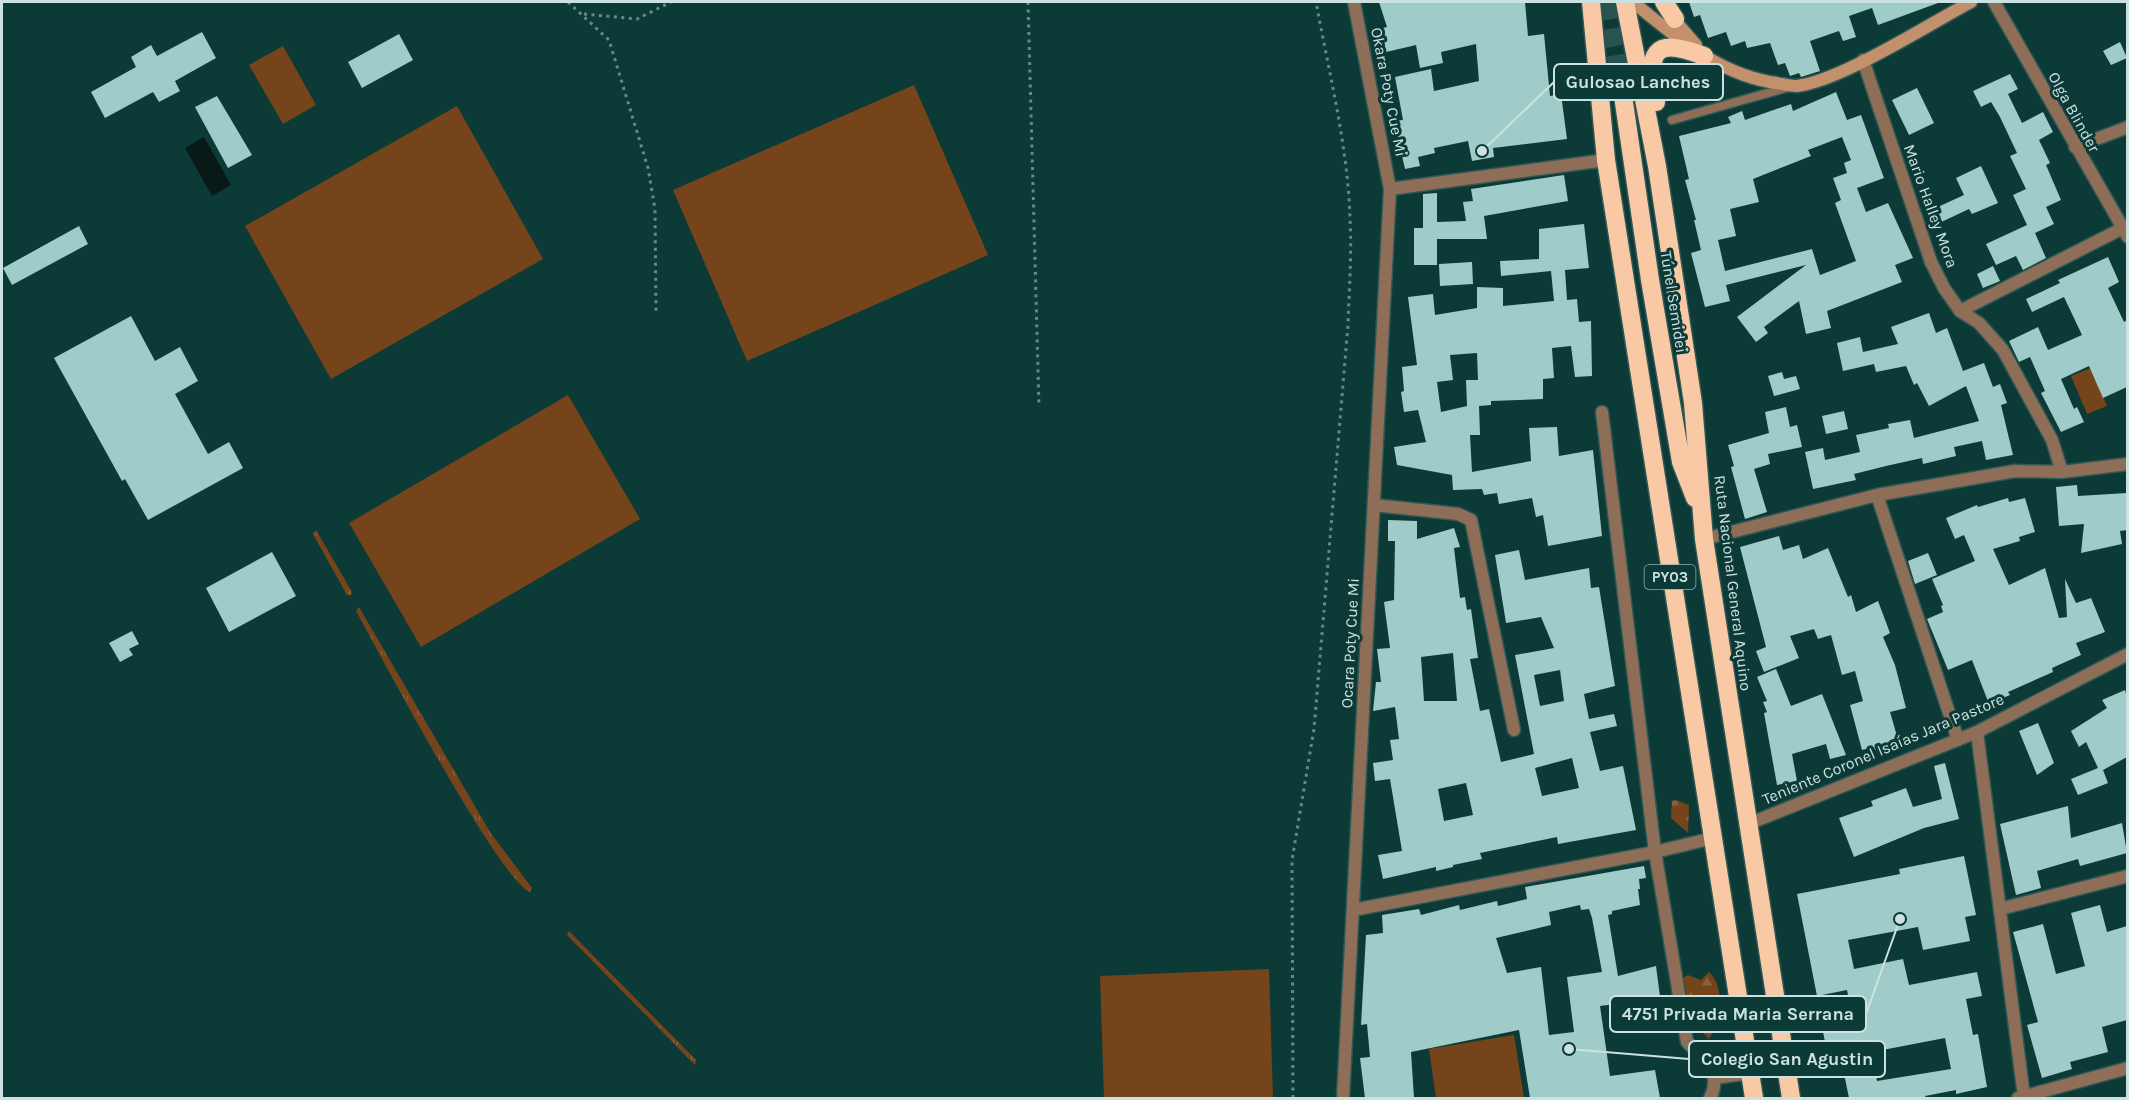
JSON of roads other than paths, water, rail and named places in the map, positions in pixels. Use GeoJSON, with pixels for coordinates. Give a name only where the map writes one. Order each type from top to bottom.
{"type":"FeatureCollection","features":[{"type":"Feature","properties":{"kind":"highway"},"geometry":{"type":"LineString","coordinates":[[1578,2],[1598,54]]}},
{"type":"Feature","properties":{"kind":"highway","name":"PY03"},"geometry":{"type":"LineString","coordinates":[[1591,2],[1598,54],[1606,160],[1754,1098]]}},
{"type":"Feature","properties":{"kind":"highway","name":"Ruta Nacional General Aquino"},"geometry":{"type":"LineString","coordinates":[[1625,2],[1657,166],[1693,403],[1704,539],[1791,1098]]}},
{"type":"Feature","properties":{"kind":"highway"},"geometry":{"type":"LineString","coordinates":[[1664,2],[1674,10]]}},
{"type":"Feature","properties":{"kind":"highway"},"geometry":{"type":"LineString","coordinates":[[1657,166],[1661,136],[1651,66],[1665,47],[1672,45],[1704,56]]}},
{"type":"Feature","properties":{"kind":"highway","name":"Túnel Semidei"},"geometry":{"type":"LineString","coordinates":[[1622,89],[1650,280],[1681,462],[1703,517]]}},
{"type":"Feature","properties":{"kind":"street","name":"Okara Poty Cue Mi"},"geometry":{"type":"LineString","coordinates":[[1354,2],[1390,189]]}},
{"type":"Feature","properties":{"kind":"street"},"geometry":{"type":"LineString","coordinates":[[1633,2],[1664,28],[1732,72],[1793,86],[1808,84],[1863,60],[1971,2]]}},
{"type":"Feature","properties":{"kind":"street"},"geometry":{"type":"LineString","coordinates":[[1656,2],[1674,10],[1704,56]]}},
{"type":"Feature","properties":{"kind":"street","name":"Olga Blinder"},"geometry":{"type":"LineString","coordinates":[[1994,2],[2125,233]]}},
{"type":"Feature","properties":{"kind":"street","name":"Mario Halley Mora"},"geometry":{"type":"LineString","coordinates":[[1863,60],[1931,262],[1944,288],[1960,310],[1979,323],[2003,350],[2052,440],[2062,472]]}},
{"type":"Feature","properties":{"kind":"street"},"geometry":{"type":"LineString","coordinates":[[2075,147],[2127,127]]}},
{"type":"Feature","properties":{"kind":"street"},"geometry":{"type":"LineString","coordinates":[[1390,189],[1606,160]]}},
{"type":"Feature","properties":{"kind":"street","name":"Ocara Poty Cue Mi"},"geometry":{"type":"LineString","coordinates":[[1343,1098],[1390,189]]}},
{"type":"Feature","properties":{"kind":"street"},"geometry":{"type":"LineString","coordinates":[[1960,310],[2125,233]]}},
{"type":"Feature","properties":{"kind":"street"},"geometry":{"type":"LineString","coordinates":[[1602,412],[1655,852],[1687,1042],[1703,1057],[1715,1080],[1716,1088],[1710,1098]]}},
{"type":"Feature","properties":{"kind":"street"},"geometry":{"type":"LineString","coordinates":[[1704,539],[1877,495],[2015,471],[2062,472],[2127,464]]}},
{"type":"Feature","properties":{"kind":"street"},"geometry":{"type":"LineString","coordinates":[[1877,495],[1958,740]]}},
{"type":"Feature","properties":{"kind":"street"},"geometry":{"type":"LineString","coordinates":[[1374,505],[1458,514],[1471,520],[1514,730]]}},
{"type":"Feature","properties":{"kind":"street","name":"Teniente Coronel Isaías Jara Pastore"},"geometry":{"type":"LineString","coordinates":[[1748,824],[1977,732],[2127,654]]}},
{"type":"Feature","properties":{"kind":"street"},"geometry":{"type":"LineString","coordinates":[[1977,732],[2000,909],[2020,1098],[2127,1068]]}},
{"type":"Feature","properties":{"kind":"street"},"geometry":{"type":"LineString","coordinates":[[1353,910],[1655,852],[1713,838]]}},
{"type":"Feature","properties":{"kind":"street"},"geometry":{"type":"LineString","coordinates":[[2000,909],[2127,876]]}},
{"type":"Feature","properties":{"kind":"lane"},"geometry":{"type":"LineString","coordinates":[[1672,120],[1793,86]]}},
{"type":"Feature","properties":{"kind":"lane"},"geometry":{"type":"LineString","coordinates":[[1715,1080],[1750,1075]]}},
{"type":"Feature","properties":{"kind":"tunnel"},"geometry":{"type":"LineString","coordinates":[[1606,2],[1622,89]]}},
{"type":"Feature","properties":{"kind":"place","name":"Gulosao Lanches"},"geometry":{"type":"Point","coordinates":[1482,151]}},
{"type":"Feature","properties":{"kind":"place","name":"4751 Privada Maria Serrana"},"geometry":{"type":"Point","coordinates":[1900,919]}},
{"type":"Feature","properties":{"kind":"place","name":"Colegio San Agustin"},"geometry":{"type":"Point","coordinates":[1569,1049]}}]}
